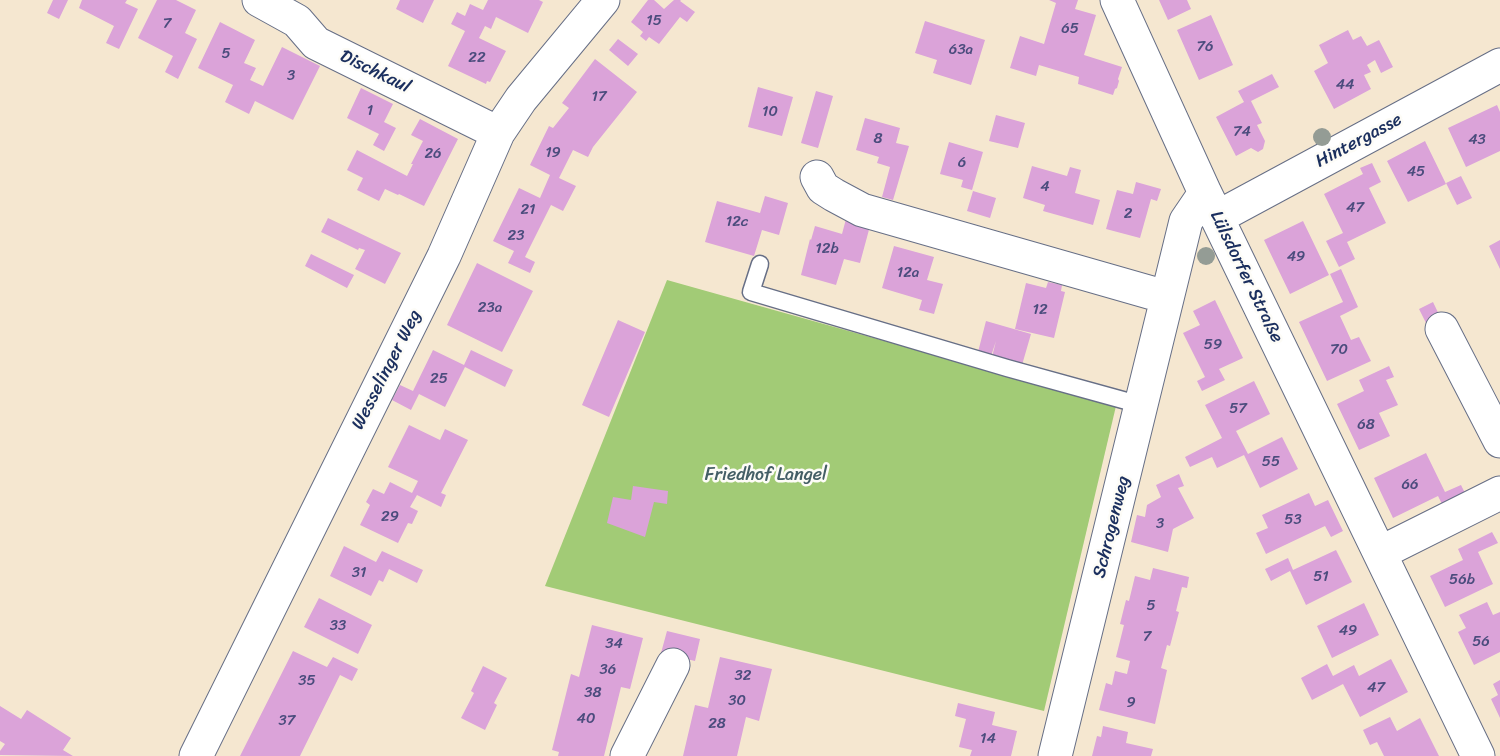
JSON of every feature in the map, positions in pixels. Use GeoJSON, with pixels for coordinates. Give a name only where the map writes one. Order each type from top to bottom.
{"type":"FeatureCollection","features":[{"type":"Feature","properties":{"kind":"street","name":"Dischkaul"},"geometry":{"type":"LineString","coordinates":[[259,0],[303,10],[316,43],[498,133]]}},
{"type":"Feature","properties":{"kind":"street","name":"Wesselinger Weg"},"geometry":{"type":"LineString","coordinates":[[196,756],[444,256],[498,133],[521,99],[603,0]]}},
{"type":"Feature","properties":{"kind":"street","name":"Lülsdorfer Straße"},"geometry":{"type":"LineString","coordinates":[[1117,0],[1211,205],[1478,756]]}},
{"type":"Feature","properties":{"kind":"street","name":"Hintergasse"},"geometry":{"type":"LineString","coordinates":[[1211,205],[1500,64]]}},
{"type":"Feature","properties":{"kind":"street"},"geometry":{"type":"LineString","coordinates":[[817,177],[823,188],[862,210],[1167,297]]}},
{"type":"Feature","properties":{"kind":"street","name":"Schrogenweg"},"geometry":{"type":"LineString","coordinates":[[1055,756],[1186,221],[1211,205]]}},
{"type":"Feature","properties":{"kind":"street"},"geometry":{"type":"LineString","coordinates":[[1442,329],[1500,441]]}},
{"type":"Feature","properties":{"kind":"street"},"geometry":{"type":"LineString","coordinates":[[1380,553],[1500,493]]}},
{"type":"Feature","properties":{"kind":"street"},"geometry":{"type":"LineString","coordinates":[[627,756],[673,665]]}},
{"type":"Feature","properties":{"kind":"lane"},"geometry":{"type":"LineString","coordinates":[[759,264],[751,292],[1141,405]]}},
{"type":"Feature","properties":{"kind":"green space","name":"Friedhof Langel"},"geometry":{"type":"Polygon","coordinates":[[[667,280],[1116,406],[1044,711],[545,586],[667,280]]]}},
{"type":"Feature","properties":{"kind":"building"},"geometry":{"type":"Polygon","coordinates":[[[53,0],[68,0],[59,19],[47,13],[53,0]]]}},
{"type":"Feature","properties":{"kind":"building"},"geometry":{"type":"Polygon","coordinates":[[[82,0],[127,0],[125,3],[138,9],[119,49],[106,43],[114,26],[79,8],[82,0]]]}},
{"type":"Feature","properties":{"kind":"building"},"geometry":{"type":"Polygon","coordinates":[[[157,0],[176,0],[196,10],[185,33],[197,39],[178,79],[165,72],[173,56],[138,38],[157,0]]]}},
{"type":"Feature","properties":{"kind":"building"},"geometry":{"type":"Polygon","coordinates":[[[400,0],[434,0],[423,23],[396,9],[400,0]]]}},
{"type":"Feature","properties":{"kind":"building"},"geometry":{"type":"Polygon","coordinates":[[[488,0],[539,0],[543,2],[528,33],[496,17],[491,29],[485,26],[479,38],[506,51],[490,82],[487,81],[486,84],[448,66],[465,31],[451,24],[457,12],[465,16],[470,4],[483,10],[488,0]]]}},
{"type":"Feature","properties":{"kind":"building"},"geometry":{"type":"Polygon","coordinates":[[[648,0],[654,0],[664,9],[674,0],[681,0],[695,12],[687,22],[680,17],[659,44],[649,37],[646,41],[640,36],[643,32],[631,22],[648,0]]]}},
{"type":"Feature","properties":{"kind":"building"},"geometry":{"type":"Polygon","coordinates":[[[1049,0],[1078,0],[1075,9],[1096,15],[1084,55],[1122,67],[1113,95],[1078,84],[1079,77],[1039,65],[1036,76],[1010,68],[1020,36],[1044,44],[1056,3],[1049,0]]]}},
{"type":"Feature","properties":{"kind":"building"},"geometry":{"type":"Polygon","coordinates":[[[1159,0],[1187,0],[1191,9],[1168,20],[1159,0]]]}},
{"type":"Feature","properties":{"kind":"building"},"geometry":{"type":"Polygon","coordinates":[[[1211,15],[1233,65],[1199,80],[1177,30],[1211,15]]]}},
{"type":"Feature","properties":{"kind":"building"},"geometry":{"type":"Polygon","coordinates":[[[925,21],[985,40],[971,85],[933,73],[937,60],[915,53],[925,21]]]}},
{"type":"Feature","properties":{"kind":"building"},"geometry":{"type":"Polygon","coordinates":[[[220,22],[255,40],[244,63],[256,68],[250,80],[263,86],[282,47],[320,66],[293,120],[255,101],[249,114],[225,102],[233,85],[198,68],[220,22]]]}},
{"type":"Feature","properties":{"kind":"building"},"geometry":{"type":"Polygon","coordinates":[[[1348,30],[1353,40],[1361,36],[1367,46],[1379,40],[1393,67],[1381,73],[1375,60],[1367,65],[1371,72],[1364,75],[1371,89],[1334,109],[1314,71],[1328,63],[1319,45],[1348,30]]]}},
{"type":"Feature","properties":{"kind":"building"},"geometry":{"type":"Polygon","coordinates":[[[618,39],[638,54],[628,66],[609,50],[618,39]]]}},
{"type":"Feature","properties":{"kind":"building"},"geometry":{"type":"Polygon","coordinates":[[[595,59],[637,92],[593,147],[588,157],[573,150],[559,178],[576,186],[563,211],[551,205],[525,257],[535,262],[530,273],[508,263],[514,251],[493,241],[519,188],[540,198],[550,175],[530,165],[549,126],[553,128],[569,108],[562,103],[595,59]]]}},
{"type":"Feature","properties":{"kind":"building"},"geometry":{"type":"Polygon","coordinates":[[[1272,74],[1279,87],[1251,101],[1262,123],[1257,125],[1265,141],[1263,149],[1258,152],[1251,148],[1236,156],[1216,117],[1244,102],[1238,91],[1272,74]]]}},
{"type":"Feature","properties":{"kind":"building"},"geometry":{"type":"Polygon","coordinates":[[[758,87],[793,97],[782,136],[748,127],[758,87]]]}},
{"type":"Feature","properties":{"kind":"building"},"geometry":{"type":"Polygon","coordinates":[[[361,88],[393,104],[384,122],[396,128],[384,151],[373,145],[379,134],[347,118],[361,88]]]}},
{"type":"Feature","properties":{"kind":"building"},"geometry":{"type":"Polygon","coordinates":[[[816,91],[833,96],[818,148],[801,143],[816,91]]]}},
{"type":"Feature","properties":{"kind":"building"},"geometry":{"type":"Polygon","coordinates":[[[1497,105],[1500,112],[1500,151],[1466,167],[1448,128],[1497,105]]]}},
{"type":"Feature","properties":{"kind":"building"},"geometry":{"type":"Polygon","coordinates":[[[996,115],[1025,123],[1018,148],[989,141],[996,115]]]}},
{"type":"Feature","properties":{"kind":"building"},"geometry":{"type":"Polygon","coordinates":[[[865,118],[900,128],[896,143],[909,146],[893,200],[882,197],[890,167],[877,163],[879,157],[856,150],[865,118]]]}},
{"type":"Feature","properties":{"kind":"building"},"geometry":{"type":"Polygon","coordinates":[[[420,119],[458,139],[424,206],[385,189],[379,201],[357,190],[363,178],[347,170],[357,150],[407,176],[423,141],[411,135],[420,119]]]}},
{"type":"Feature","properties":{"kind":"building"},"geometry":{"type":"Polygon","coordinates":[[[1425,141],[1446,184],[1408,202],[1387,161],[1425,141]]]}},
{"type":"Feature","properties":{"kind":"building"},"geometry":{"type":"Polygon","coordinates":[[[949,142],[983,152],[972,190],[961,187],[963,180],[940,174],[949,142]]]}},
{"type":"Feature","properties":{"kind":"building"},"geometry":{"type":"Polygon","coordinates":[[[1372,163],[1381,182],[1369,188],[1386,223],[1347,242],[1355,259],[1339,267],[1326,241],[1343,233],[1324,194],[1363,174],[1360,168],[1372,163]]]}},
{"type":"Feature","properties":{"kind":"building"},"geometry":{"type":"Polygon","coordinates":[[[1032,166],[1067,176],[1070,167],[1081,170],[1075,193],[1100,200],[1093,225],[1043,211],[1045,205],[1023,198],[1032,166]]]}},
{"type":"Feature","properties":{"kind":"building"},"geometry":{"type":"Polygon","coordinates":[[[1461,176],[1472,198],[1457,205],[1446,183],[1461,176]]]}},
{"type":"Feature","properties":{"kind":"building"},"geometry":{"type":"Polygon","coordinates":[[[1136,182],[1161,189],[1157,201],[1151,199],[1140,238],[1106,229],[1117,190],[1133,194],[1136,182]]]}},
{"type":"Feature","properties":{"kind":"building"},"geometry":{"type":"Polygon","coordinates":[[[973,191],[996,198],[990,218],[967,211],[973,191]]]}},
{"type":"Feature","properties":{"kind":"building"},"geometry":{"type":"Polygon","coordinates":[[[765,196],[788,203],[779,235],[762,230],[754,256],[705,242],[717,201],[760,213],[765,196]]]}},
{"type":"Feature","properties":{"kind":"building"},"geometry":{"type":"Polygon","coordinates":[[[328,218],[401,253],[385,284],[355,269],[365,250],[359,248],[358,250],[321,232],[328,218]]]}},
{"type":"Feature","properties":{"kind":"building"},"geometry":{"type":"Polygon","coordinates":[[[846,219],[870,226],[860,263],[844,259],[836,285],[801,275],[815,226],[842,234],[846,219]]]}},
{"type":"Feature","properties":{"kind":"building"},"geometry":{"type":"Polygon","coordinates":[[[1303,221],[1329,275],[1290,294],[1264,240],[1303,221]]]}},
{"type":"Feature","properties":{"kind":"building"},"geometry":{"type":"Polygon","coordinates":[[[1500,240],[1500,269],[1489,246],[1500,240]]]}},
{"type":"Feature","properties":{"kind":"building"},"geometry":{"type":"Polygon","coordinates":[[[894,246],[934,257],[927,280],[943,284],[934,314],[919,310],[922,300],[882,288],[894,246]]]}},
{"type":"Feature","properties":{"kind":"building"},"geometry":{"type":"Polygon","coordinates":[[[311,254],[354,275],[347,288],[305,266],[311,254]]]}},
{"type":"Feature","properties":{"kind":"building"},"geometry":{"type":"Polygon","coordinates":[[[477,263],[533,291],[502,352],[447,325],[477,263]]]}},
{"type":"Feature","properties":{"kind":"building"},"geometry":{"type":"Polygon","coordinates":[[[1341,269],[1358,307],[1340,316],[1351,340],[1359,337],[1371,361],[1327,381],[1299,322],[1343,302],[1330,274],[1341,269]]]}},
{"type":"Feature","properties":{"kind":"building"},"geometry":{"type":"Polygon","coordinates":[[[1048,282],[1062,285],[1061,291],[1065,292],[1054,338],[1015,329],[1026,283],[1046,288],[1048,282]]]}},
{"type":"Feature","properties":{"kind":"building"},"geometry":{"type":"Polygon","coordinates":[[[1215,300],[1243,358],[1219,369],[1225,380],[1202,391],[1197,381],[1205,377],[1183,333],[1200,325],[1193,311],[1215,300]]]}},
{"type":"Feature","properties":{"kind":"building"},"geometry":{"type":"Polygon","coordinates":[[[1433,302],[1443,323],[1429,329],[1419,309],[1433,302]]]}},
{"type":"Feature","properties":{"kind":"building"},"geometry":{"type":"Polygon","coordinates":[[[618,320],[645,332],[609,417],[582,405],[618,320]]]}},
{"type":"Feature","properties":{"kind":"building"},"geometry":{"type":"Polygon","coordinates":[[[986,321],[1031,334],[1022,365],[992,357],[996,341],[991,356],[978,352],[986,321]]]}},
{"type":"Feature","properties":{"kind":"building"},"geometry":{"type":"Polygon","coordinates":[[[433,350],[464,365],[471,350],[513,370],[505,387],[465,367],[445,407],[419,394],[411,410],[392,400],[400,385],[413,391],[433,350]]]}},
{"type":"Feature","properties":{"kind":"building"},"geometry":{"type":"Polygon","coordinates":[[[1389,366],[1394,377],[1386,380],[1398,405],[1379,413],[1390,436],[1359,450],[1337,404],[1364,391],[1359,380],[1389,366]]]}},
{"type":"Feature","properties":{"kind":"building"},"geometry":{"type":"Polygon","coordinates":[[[1254,381],[1270,414],[1236,431],[1248,454],[1282,437],[1298,469],[1260,488],[1244,455],[1217,468],[1212,457],[1190,467],[1185,457],[1222,438],[1205,405],[1254,381]]]}},
{"type":"Feature","properties":{"kind":"building"},"geometry":{"type":"Polygon","coordinates":[[[409,425],[440,440],[445,429],[468,440],[441,493],[446,495],[441,507],[417,495],[410,507],[418,511],[412,524],[408,523],[398,543],[360,525],[370,505],[366,502],[373,489],[384,494],[390,482],[412,493],[418,481],[388,467],[409,425]]]}},
{"type":"Feature","properties":{"kind":"building"},"geometry":{"type":"Polygon","coordinates":[[[1426,453],[1445,492],[1461,485],[1467,497],[1444,508],[1438,496],[1393,518],[1374,478],[1426,453]]]}},
{"type":"Feature","properties":{"kind":"building"},"geometry":{"type":"Polygon","coordinates":[[[1179,474],[1184,486],[1178,488],[1194,518],[1173,529],[1168,552],[1131,542],[1137,515],[1145,517],[1147,505],[1161,497],[1156,485],[1179,474]]]}},
{"type":"Feature","properties":{"kind":"building"},"geometry":{"type":"Polygon","coordinates":[[[633,486],[668,491],[667,504],[654,502],[645,537],[607,523],[613,497],[631,500],[633,486]]]}},
{"type":"Feature","properties":{"kind":"building"},"geometry":{"type":"Polygon","coordinates":[[[1309,493],[1315,506],[1328,500],[1343,531],[1331,537],[1325,526],[1266,554],[1256,533],[1268,528],[1262,515],[1309,493]]]}},
{"type":"Feature","properties":{"kind":"building"},"geometry":{"type":"Polygon","coordinates":[[[1492,532],[1498,543],[1478,552],[1493,584],[1445,607],[1430,576],[1463,560],[1458,549],[1492,532]]]}},
{"type":"Feature","properties":{"kind":"building"},"geometry":{"type":"Polygon","coordinates":[[[344,546],[376,562],[382,551],[423,570],[417,583],[389,569],[383,582],[379,580],[371,596],[330,576],[344,546]]]}},
{"type":"Feature","properties":{"kind":"building"},"geometry":{"type":"Polygon","coordinates":[[[1336,550],[1352,582],[1306,605],[1290,571],[1271,581],[1265,569],[1288,558],[1293,570],[1336,550]]]}},
{"type":"Feature","properties":{"kind":"building"},"geometry":{"type":"Polygon","coordinates":[[[1153,568],[1189,577],[1187,588],[1182,587],[1176,611],[1179,612],[1170,646],[1167,645],[1161,668],[1167,670],[1155,724],[1099,710],[1106,683],[1112,685],[1115,671],[1127,674],[1130,661],[1116,657],[1124,625],[1120,624],[1135,576],[1150,580],[1153,568]]]}},
{"type":"Feature","properties":{"kind":"building"},"geometry":{"type":"Polygon","coordinates":[[[319,598],[372,625],[358,654],[304,627],[319,598]]]}},
{"type":"Feature","properties":{"kind":"building"},"geometry":{"type":"Polygon","coordinates":[[[1487,602],[1493,615],[1500,612],[1500,652],[1474,665],[1458,632],[1466,628],[1459,615],[1487,602]]]}},
{"type":"Feature","properties":{"kind":"building"},"geometry":{"type":"Polygon","coordinates":[[[1364,603],[1379,635],[1332,658],[1317,626],[1364,603]]]}},
{"type":"Feature","properties":{"kind":"building"},"geometry":{"type":"Polygon","coordinates":[[[592,625],[643,638],[630,689],[621,687],[604,756],[558,756],[559,752],[552,750],[571,674],[579,677],[592,625]]]}},
{"type":"Feature","properties":{"kind":"building"},"geometry":{"type":"Polygon","coordinates":[[[667,631],[700,639],[695,661],[661,653],[667,631]]]}},
{"type":"Feature","properties":{"kind":"building"},"geometry":{"type":"Polygon","coordinates":[[[293,651],[327,667],[333,657],[358,669],[352,681],[340,675],[300,756],[240,756],[293,651]]]}},
{"type":"Feature","properties":{"kind":"building"},"geometry":{"type":"Polygon","coordinates":[[[720,657],[772,669],[759,721],[746,717],[737,756],[683,756],[695,705],[708,708],[720,657]]]}},
{"type":"Feature","properties":{"kind":"building"},"geometry":{"type":"Polygon","coordinates":[[[1391,659],[1408,692],[1360,717],[1343,684],[1312,700],[1301,678],[1327,664],[1333,676],[1354,665],[1359,676],[1391,659]]]}},
{"type":"Feature","properties":{"kind":"building"},"geometry":{"type":"Polygon","coordinates":[[[483,666],[507,678],[494,703],[497,705],[485,730],[461,718],[474,693],[471,691],[483,666]]]}},
{"type":"Feature","properties":{"kind":"building"},"geometry":{"type":"Polygon","coordinates":[[[1500,680],[1500,718],[1491,699],[1498,695],[1493,684],[1500,680]]]}},
{"type":"Feature","properties":{"kind":"building"},"geometry":{"type":"Polygon","coordinates":[[[958,703],[995,712],[992,725],[1017,731],[1011,756],[970,756],[972,750],[959,747],[966,719],[955,716],[958,703]]]}},
{"type":"Feature","properties":{"kind":"building"},"geometry":{"type":"Polygon","coordinates":[[[0,706],[21,719],[27,710],[71,738],[63,750],[73,756],[0,755],[5,744],[0,741],[0,706]]]}},
{"type":"Feature","properties":{"kind":"building"},"geometry":{"type":"Polygon","coordinates":[[[1390,717],[1397,731],[1420,718],[1439,756],[1384,756],[1377,742],[1370,745],[1363,730],[1390,717]]]}},
{"type":"Feature","properties":{"kind":"building"},"geometry":{"type":"Polygon","coordinates":[[[1103,726],[1128,732],[1126,743],[1153,749],[1151,756],[1092,756],[1097,736],[1101,737],[1103,726]]]}}]}
